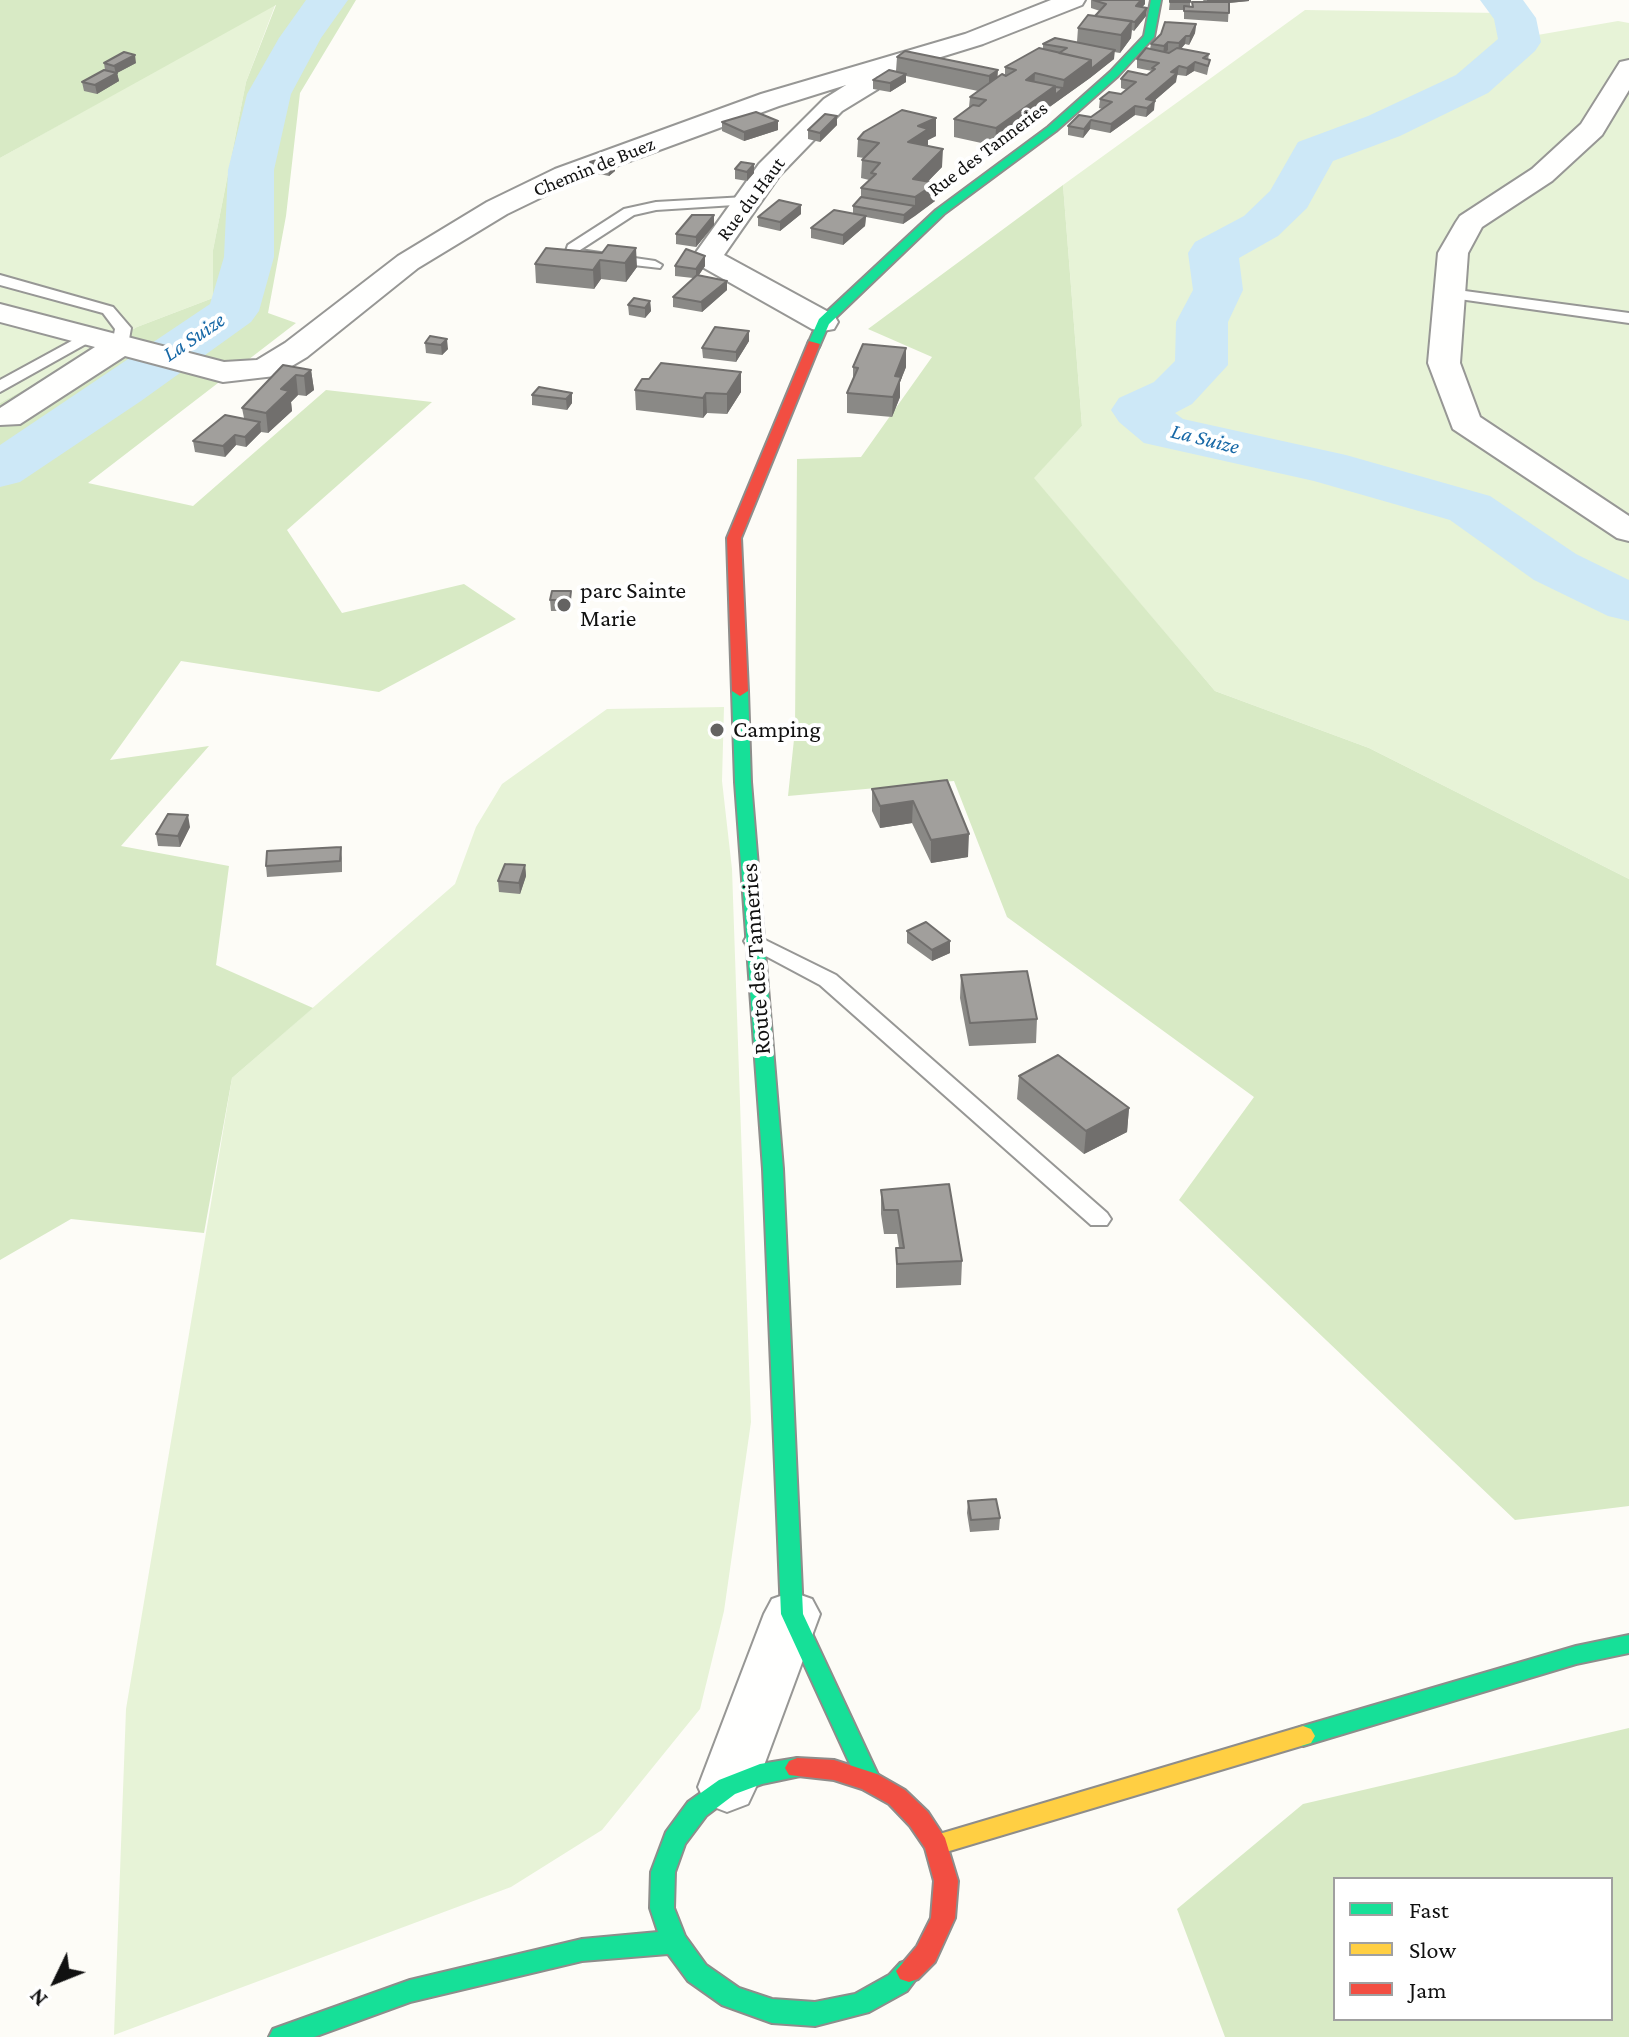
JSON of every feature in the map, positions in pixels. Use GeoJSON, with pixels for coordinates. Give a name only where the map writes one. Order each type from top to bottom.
{"type":"FeatureCollection","features":[{"type":"Feature","properties":{"kind":"street","name":"Chemin de Buez"},"geometry":{"type":"LineString","coordinates":[[1,313],[193,365],[237,373],[264,369],[296,350],[408,262],[565,175],[770,100],[974,39],[1073,0]]}},
{"type":"Feature","properties":{"kind":"street","name":"Rue des Tanneries"},"geometry":{"type":"LineString","coordinates":[[823,322],[940,212],[1052,129],[1114,74],[1149,37],[1156,0]]}},
{"type":"Feature","properties":{"kind":"street","name":"Rue du Haut"},"geometry":{"type":"LineString","coordinates":[[823,322],[707,258],[769,170],[833,105],[902,62]]}},
{"type":"Feature","properties":{"kind":"street"},"geometry":{"type":"LineString","coordinates":[[1629,68],[1592,129],[1542,175],[1470,222],[1453,253],[1444,363],[1465,422],[1629,531]]}},
{"type":"Feature","properties":{"kind":"street","name":"Route des Tanneries"},"geometry":{"type":"LineString","coordinates":[[823,322],[734,538],[743,782],[773,1169],[792,1614],[869,1781]]}},
{"type":"Feature","properties":{"kind":"street"},"geometry":{"type":"LineString","coordinates":[[4,402],[134,349]]}},
{"type":"Feature","properties":{"kind":"street","name":"Route des Tanneries"},"geometry":{"type":"LineString","coordinates":[[727,1787],[792,1614]]}},
{"type":"Feature","properties":{"kind":"street"},"geometry":{"type":"LineString","coordinates":[[936,1845],[1576,1655],[1629,1644]]}},
{"type":"Feature","properties":{"kind":"street"},"geometry":{"type":"LineString","coordinates":[[797,1768],[834,1770],[869,1781],[897,1797],[919,1819],[936,1845],[946,1881],[943,1918],[926,1954],[898,1983],[860,2004],[815,2014],[772,2011],[731,1997],[697,1973],[674,1942],[662,1908],[663,1872],[675,1839],[697,1809],[727,1787],[760,1774],[797,1768]]}},
{"type":"Feature","properties":{"kind":"street"},"geometry":{"type":"LineString","coordinates":[[282,2037],[410,1991],[582,1950],[674,1942]]}},
{"type":"Feature","properties":{"kind":"street"},"geometry":{"type":"LineString","coordinates":[[870,2021],[874,1996]]}},
{"type":"Feature","properties":{"kind":"street"},"geometry":{"type":"LineString","coordinates":[[731,1997],[744,2024]]}},
{"type":"Feature","properties":{"kind":"lane"},"geometry":{"type":"LineString","coordinates":[[655,265],[572,254],[573,248],[629,212],[656,206],[745,201]]}},
{"type":"Feature","properties":{"kind":"lane"},"geometry":{"type":"LineString","coordinates":[[0,280],[108,310],[123,328],[123,339],[134,349]]}},
{"type":"Feature","properties":{"kind":"lane"},"geometry":{"type":"LineString","coordinates":[[1450,294],[1629,318]]}},
{"type":"Feature","properties":{"kind":"lane"},"geometry":{"type":"LineString","coordinates":[[4,402],[88,337]]}},
{"type":"Feature","properties":{"kind":"lane"},"geometry":{"type":"LineString","coordinates":[[755,941],[828,980],[1099,1219]]}},
{"type":"Feature","properties":{"kind":"green space"},"geometry":{"type":"Polygon","coordinates":[[[0,0],[356,0],[300,93],[286,216],[268,313],[296,323],[88,483],[193,506],[326,390],[432,402],[287,530],[342,613],[464,584],[516,619],[379,692],[181,661],[110,760],[209,746],[121,846],[229,866],[216,965],[313,1008],[232,1078],[204,1233],[71,1219],[0,1260],[0,403],[137,327],[213,298],[213,250],[246,82],[276,5],[0,158],[0,0]]]}},
{"type":"Feature","properties":{"kind":"green space"},"geometry":{"type":"Polygon","coordinates":[[[276,3],[246,82],[213,250],[213,298],[137,327],[0,403],[0,158],[276,3]]]}},
{"type":"Feature","properties":{"kind":"green space"},"geometry":{"type":"Polygon","coordinates":[[[1305,10],[1500,13],[1512,37],[1618,21],[1629,23],[1629,879],[1369,748],[1215,691],[1033,478],[1082,426],[1063,185],[1305,10]]]}},
{"type":"Feature","properties":{"kind":"green space"},"geometry":{"type":"Polygon","coordinates":[[[1063,185],[1082,426],[1034,478],[1215,691],[1369,748],[1629,879],[1629,1506],[1515,1520],[1179,1200],[1254,1097],[1007,917],[954,781],[788,796],[795,730],[797,459],[861,457],[932,357],[868,329],[1063,185]]]}},
{"type":"Feature","properties":{"kind":"green space"},"geometry":{"type":"Polygon","coordinates":[[[724,707],[722,781],[732,869],[751,1422],[724,1611],[700,1709],[602,1830],[511,1887],[114,2035],[126,1709],[232,1078],[455,884],[476,827],[502,784],[607,709],[724,707]]]}},
{"type":"Feature","properties":{"kind":"green space"},"geometry":{"type":"Polygon","coordinates":[[[1629,1728],[1629,2037],[1225,2037],[1177,1909],[1303,1804],[1629,1728]]]}},
{"type":"Feature","properties":{"kind":"building"},"geometry":{"type":"Polygon","coordinates":[[[1093,0],[1141,0],[1136,6],[1147,8],[1135,22],[1095,16],[1106,4],[1093,0]]]}},
{"type":"Feature","properties":{"kind":"building"},"geometry":{"type":"Polygon","coordinates":[[[1192,2],[1229,2],[1229,13],[1184,11],[1184,6],[1193,7],[1192,2]]]}},
{"type":"Feature","properties":{"kind":"building"},"geometry":{"type":"Polygon","coordinates":[[[1088,15],[1132,21],[1121,35],[1078,28],[1088,15]]]}},
{"type":"Feature","properties":{"kind":"building"},"geometry":{"type":"Polygon","coordinates":[[[1165,22],[1196,24],[1190,36],[1179,43],[1168,42],[1164,46],[1151,44],[1161,34],[1165,22]]]}},
{"type":"Feature","properties":{"kind":"building"},"geometry":{"type":"Polygon","coordinates":[[[1055,38],[1115,50],[1091,69],[1091,60],[1059,53],[1067,48],[1043,44],[1055,38]]]}},
{"type":"Feature","properties":{"kind":"building"},"geometry":{"type":"Polygon","coordinates":[[[1039,48],[1091,60],[1064,80],[1035,73],[1026,80],[1055,86],[996,128],[954,119],[986,100],[970,97],[1002,74],[1006,76],[1016,70],[1005,67],[1039,48]]]}},
{"type":"Feature","properties":{"kind":"building"},"geometry":{"type":"Polygon","coordinates":[[[1146,48],[1169,53],[1177,48],[1209,54],[1203,58],[1210,60],[1208,66],[1195,62],[1187,68],[1179,66],[1171,72],[1177,73],[1146,99],[1155,101],[1147,108],[1135,106],[1111,124],[1091,120],[1084,129],[1068,126],[1079,115],[1091,117],[1112,102],[1100,99],[1109,92],[1121,94],[1136,82],[1121,79],[1128,71],[1147,75],[1155,69],[1152,68],[1159,63],[1137,59],[1146,48]]]}},
{"type":"Feature","properties":{"kind":"building"},"geometry":{"type":"Polygon","coordinates":[[[905,51],[998,70],[989,76],[897,57],[905,51]]]}},
{"type":"Feature","properties":{"kind":"building"},"geometry":{"type":"Polygon","coordinates":[[[124,52],[135,55],[114,66],[104,63],[124,52]]]}},
{"type":"Feature","properties":{"kind":"building"},"geometry":{"type":"Polygon","coordinates":[[[104,70],[117,73],[95,85],[82,82],[104,70]]]}},
{"type":"Feature","properties":{"kind":"building"},"geometry":{"type":"Polygon","coordinates":[[[889,70],[906,74],[890,83],[873,80],[889,70]]]}},
{"type":"Feature","properties":{"kind":"building"},"geometry":{"type":"Polygon","coordinates":[[[902,110],[936,118],[918,126],[928,129],[908,142],[943,149],[913,179],[936,183],[915,197],[861,188],[876,174],[871,173],[880,163],[862,160],[879,143],[858,139],[864,132],[902,110]]]}},
{"type":"Feature","properties":{"kind":"building"},"geometry":{"type":"Polygon","coordinates":[[[756,112],[778,121],[744,132],[722,122],[756,112]]]}},
{"type":"Feature","properties":{"kind":"building"},"geometry":{"type":"Polygon","coordinates":[[[825,114],[837,116],[820,133],[808,130],[825,114]]]}},
{"type":"Feature","properties":{"kind":"building"},"geometry":{"type":"Polygon","coordinates":[[[600,159],[615,162],[608,167],[590,162],[600,159]]]}},
{"type":"Feature","properties":{"kind":"building"},"geometry":{"type":"Polygon","coordinates":[[[741,162],[754,164],[747,172],[735,169],[741,162]]]}},
{"type":"Feature","properties":{"kind":"building"},"geometry":{"type":"Polygon","coordinates":[[[861,197],[915,206],[904,215],[853,206],[861,197]]]}},
{"type":"Feature","properties":{"kind":"building"},"geometry":{"type":"Polygon","coordinates":[[[779,200],[801,205],[780,222],[758,217],[779,200]]]}},
{"type":"Feature","properties":{"kind":"building"},"geometry":{"type":"Polygon","coordinates":[[[834,210],[866,216],[843,235],[811,228],[834,210]]]}},
{"type":"Feature","properties":{"kind":"building"},"geometry":{"type":"Polygon","coordinates":[[[692,215],[714,215],[696,237],[676,234],[692,215]]]}},
{"type":"Feature","properties":{"kind":"building"},"geometry":{"type":"Polygon","coordinates":[[[608,245],[636,248],[625,263],[600,260],[593,270],[535,264],[546,248],[602,253],[608,245]]]}},
{"type":"Feature","properties":{"kind":"building"},"geometry":{"type":"Polygon","coordinates":[[[686,249],[705,256],[696,269],[675,266],[686,249]]]}},
{"type":"Feature","properties":{"kind":"building"},"geometry":{"type":"Polygon","coordinates":[[[697,275],[727,281],[701,302],[673,297],[697,275]]]}},
{"type":"Feature","properties":{"kind":"building"},"geometry":{"type":"Polygon","coordinates":[[[634,298],[650,301],[645,308],[628,305],[634,298]]]}},
{"type":"Feature","properties":{"kind":"building"},"geometry":{"type":"Polygon","coordinates":[[[715,327],[749,331],[736,352],[702,348],[715,327]]]}},
{"type":"Feature","properties":{"kind":"building"},"geometry":{"type":"Polygon","coordinates":[[[430,336],[447,339],[441,345],[425,343],[430,336]]]}},
{"type":"Feature","properties":{"kind":"building"},"geometry":{"type":"Polygon","coordinates":[[[863,344],[906,348],[895,376],[901,377],[893,397],[847,393],[858,368],[853,367],[863,344]]]}},
{"type":"Feature","properties":{"kind":"building"},"geometry":{"type":"Polygon","coordinates":[[[661,363],[741,372],[727,394],[706,393],[703,398],[635,390],[642,379],[649,379],[661,363]]]}},
{"type":"Feature","properties":{"kind":"building"},"geometry":{"type":"Polygon","coordinates":[[[283,365],[311,370],[304,376],[296,375],[281,389],[289,391],[266,413],[242,408],[283,365]]]}},
{"type":"Feature","properties":{"kind":"building"},"geometry":{"type":"Polygon","coordinates":[[[539,387],[572,393],[566,399],[532,395],[539,387]]]}},
{"type":"Feature","properties":{"kind":"building"},"geometry":{"type":"Polygon","coordinates":[[[225,415],[260,422],[245,437],[235,435],[223,446],[193,441],[225,415]]]}},
{"type":"Feature","properties":{"kind":"building"},"geometry":{"type":"Polygon","coordinates":[[[552,591],[571,591],[570,600],[550,600],[552,591]]]}},
{"type":"Feature","properties":{"kind":"building"},"geometry":{"type":"Polygon","coordinates":[[[947,780],[969,834],[931,840],[913,801],[880,806],[872,789],[947,780]]]}},
{"type":"Feature","properties":{"kind":"building"},"geometry":{"type":"Polygon","coordinates":[[[168,814],[188,815],[178,836],[156,834],[168,814]]]}},
{"type":"Feature","properties":{"kind":"building"},"geometry":{"type":"Polygon","coordinates":[[[341,847],[340,861],[266,866],[267,851],[341,847]]]}},
{"type":"Feature","properties":{"kind":"building"},"geometry":{"type":"Polygon","coordinates":[[[505,864],[525,865],[519,883],[498,881],[505,864]]]}},
{"type":"Feature","properties":{"kind":"building"},"geometry":{"type":"Polygon","coordinates":[[[926,922],[950,941],[932,950],[907,931],[926,922]]]}},
{"type":"Feature","properties":{"kind":"building"},"geometry":{"type":"Polygon","coordinates":[[[1027,971],[1037,1019],[970,1023],[961,975],[1027,971]]]}},
{"type":"Feature","properties":{"kind":"building"},"geometry":{"type":"Polygon","coordinates":[[[1058,1055],[1129,1108],[1086,1131],[1019,1076],[1058,1055]]]}},
{"type":"Feature","properties":{"kind":"building"},"geometry":{"type":"Polygon","coordinates":[[[949,1184],[962,1261],[897,1264],[896,1248],[904,1248],[898,1210],[884,1210],[881,1190],[949,1184]]]}},
{"type":"Feature","properties":{"kind":"building"},"geometry":{"type":"Polygon","coordinates":[[[996,1499],[1000,1518],[971,1520],[968,1501],[996,1499]]]}},
{"type":"Feature","properties":{"kind":"waterway","name":"La Suize"},"geometry":{"type":"LineString","coordinates":[[0,470],[122,390],[233,311],[249,257],[251,170],[269,94],[300,38],[327,0]]}},
{"type":"Feature","properties":{"kind":"waterway","name":"La Suize"},"geometry":{"type":"LineString","coordinates":[[1501,0],[1515,18],[1520,42],[1472,84],[1384,126],[1314,152],[1290,198],[1261,226],[1213,253],[1218,290],[1202,322],[1201,365],[1173,393],[1138,410],[1164,431],[1326,467],[1470,508],[1555,567],[1629,603]]}},
{"type":"Feature","properties":{"kind":"traffic: fast"},"geometry":{"type":"LineString","coordinates":[[814,344],[823,322],[940,212],[1052,129],[1114,74],[1149,37],[1156,0]]}},
{"type":"Feature","properties":{"kind":"traffic: fast"},"geometry":{"type":"LineString","coordinates":[[740,691],[743,782],[773,1169],[792,1614],[869,1781]]}},
{"type":"Feature","properties":{"kind":"traffic: fast"},"geometry":{"type":"LineString","coordinates":[[1303,1736],[1576,1655],[1629,1644]]}},
{"type":"Feature","properties":{"kind":"traffic: fast"},"geometry":{"type":"LineString","coordinates":[[797,1768],[760,1774],[727,1787],[697,1809],[675,1839],[663,1872],[662,1908],[674,1942],[697,1973],[731,1997],[772,2011],[815,2014],[860,2004],[898,1983],[909,1971]]}},
{"type":"Feature","properties":{"kind":"traffic: fast"},"geometry":{"type":"LineString","coordinates":[[282,2037],[410,1991],[582,1950],[674,1942]]}},
{"type":"Feature","properties":{"kind":"traffic: slow"},"geometry":{"type":"LineString","coordinates":[[936,1845],[1303,1736]]}},
{"type":"Feature","properties":{"kind":"traffic: jam"},"geometry":{"type":"LineString","coordinates":[[740,691],[734,538],[814,344]]}},
{"type":"Feature","properties":{"kind":"traffic: jam"},"geometry":{"type":"LineString","coordinates":[[797,1768],[834,1770],[869,1781],[897,1797],[919,1819],[936,1845],[946,1881],[943,1918],[926,1954],[909,1971]]}},
{"type":"Feature","properties":{"kind":"place","name":"parc Sainte Marie"},"geometry":{"type":"Point","coordinates":[564,605]}},
{"type":"Feature","properties":{"kind":"place","name":"Camping"},"geometry":{"type":"Point","coordinates":[717,730]}}]}
